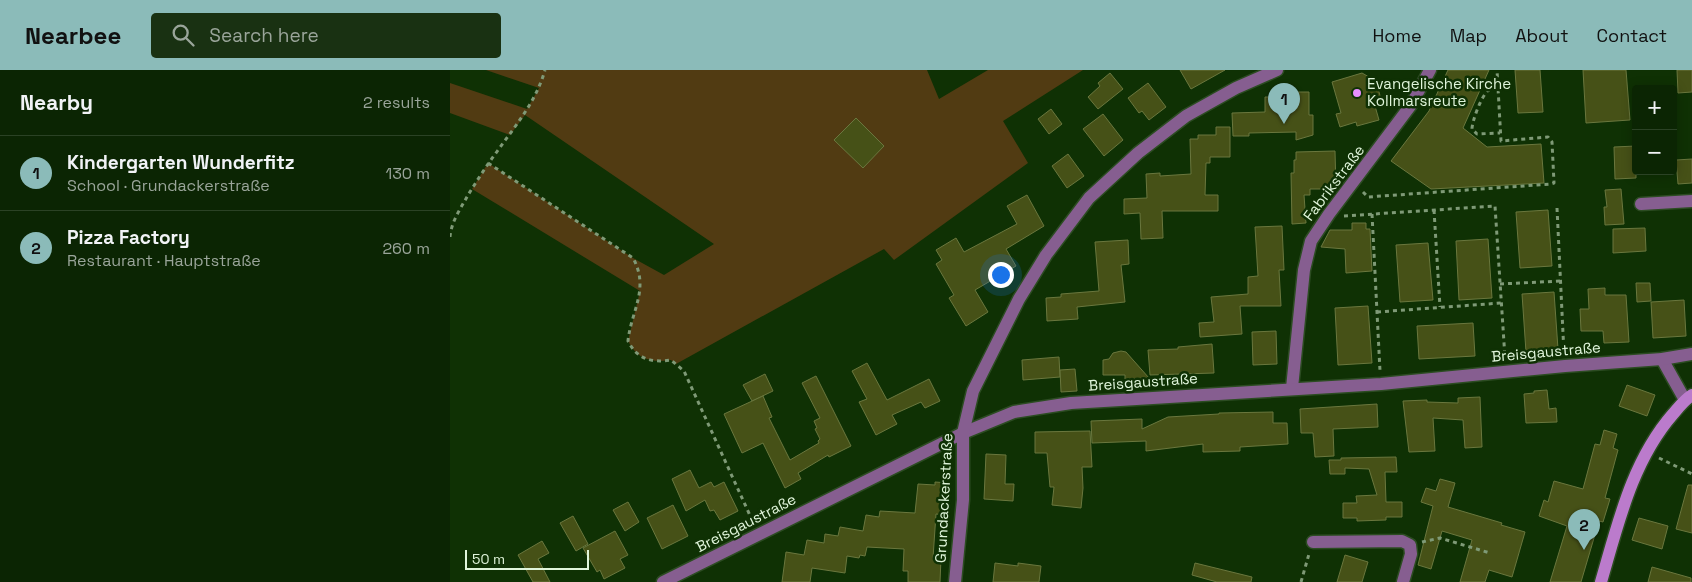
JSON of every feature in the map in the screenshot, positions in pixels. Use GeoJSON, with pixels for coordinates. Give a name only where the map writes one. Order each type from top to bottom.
{"type":"FeatureCollection","features":[{"type":"Feature","properties":{"kind":"main road"},"geometry":{"type":"LineString","coordinates":[[1601,582],[1632,482],[1646,452],[1665,423],[1688,398]]}},
{"type":"Feature","properties":{"kind":"street","name":"Grundackerstraße"},"geometry":{"type":"LineString","coordinates":[[955,582],[962,500],[963,434],[973,391],[1019,299],[1046,255],[1089,198],[1138,153],[1186,116],[1236,88],[1276,70]]}},
{"type":"Feature","properties":{"kind":"street","name":"Fabrikstraße"},"geometry":{"type":"LineString","coordinates":[[1292,388],[1304,270],[1312,241],[1327,217],[1411,105],[1430,70]]}},
{"type":"Feature","properties":{"kind":"street"},"geometry":{"type":"LineString","coordinates":[[1641,204],[1692,201]]}},
{"type":"Feature","properties":{"kind":"street","name":"Breisgaustraße"},"geometry":{"type":"LineString","coordinates":[[663,582],[963,434],[1014,412],[1071,403],[1381,384],[1506,371],[1662,359],[1692,354]]}},
{"type":"Feature","properties":{"kind":"street"},"geometry":{"type":"LineString","coordinates":[[1662,359],[1688,398]]}},
{"type":"Feature","properties":{"kind":"street"},"geometry":{"type":"LineString","coordinates":[[1313,542],[1402,542],[1410,546],[1411,554],[1403,582]]}},
{"type":"Feature","properties":{"kind":"path"},"geometry":{"type":"LineString","coordinates":[[450,237],[451,228],[463,203],[488,164],[524,115],[539,88],[545,70]]}},
{"type":"Feature","properties":{"kind":"path"},"geometry":{"type":"LineString","coordinates":[[1353,183],[1368,197],[1554,183],[1552,142],[1548,137],[1501,141],[1496,70]]}},
{"type":"Feature","properties":{"kind":"path"},"geometry":{"type":"LineString","coordinates":[[1498,89],[1490,90],[1485,94],[1472,123],[1472,129],[1478,134],[1500,134]]}},
{"type":"Feature","properties":{"kind":"path"},"geometry":{"type":"LineString","coordinates":[[488,164],[633,258],[640,275],[640,292],[628,341],[632,350],[640,357],[650,361],[671,360],[684,371],[759,534]]}},
{"type":"Feature","properties":{"kind":"path"},"geometry":{"type":"LineString","coordinates":[[1327,217],[1495,206],[1506,371]]}},
{"type":"Feature","properties":{"kind":"path"},"geometry":{"type":"LineString","coordinates":[[1557,208],[1565,366]]}},
{"type":"Feature","properties":{"kind":"path"},"geometry":{"type":"LineString","coordinates":[[1434,210],[1440,307]]}},
{"type":"Feature","properties":{"kind":"path"},"geometry":{"type":"LineString","coordinates":[[1372,214],[1381,384]]}},
{"type":"Feature","properties":{"kind":"path"},"geometry":{"type":"LineString","coordinates":[[1500,284],[1561,281]]}},
{"type":"Feature","properties":{"kind":"path"},"geometry":{"type":"LineString","coordinates":[[1377,312],[1501,303]]}},
{"type":"Feature","properties":{"kind":"path"},"geometry":{"type":"LineString","coordinates":[[1646,452],[1692,474]]}},
{"type":"Feature","properties":{"kind":"path"},"geometry":{"type":"LineString","coordinates":[[1410,546],[1440,538],[1490,553]]}},
{"type":"Feature","properties":{"kind":"path"},"geometry":{"type":"LineString","coordinates":[[1301,582],[1313,542]]}},
{"type":"Feature","properties":{"kind":"shaded area"},"geometry":{"type":"Polygon","coordinates":[[[486,70],[927,70],[939,99],[988,70],[1083,70],[1003,121],[1028,163],[894,260],[884,249],[676,364],[671,360],[657,361],[640,356],[628,341],[640,291],[472,189],[488,163],[633,258],[664,275],[714,244],[525,115],[510,135],[450,113],[450,83],[527,109],[539,88],[486,70]]]}},
{"type":"Feature","properties":{"kind":"building"},"geometry":{"type":"Polygon","coordinates":[[[1180,70],[1225,70],[1191,89],[1180,70]]]}},
{"type":"Feature","properties":{"kind":"building"},"geometry":{"type":"Polygon","coordinates":[[[1448,70],[1489,70],[1463,128],[1487,147],[1541,144],[1544,183],[1431,189],[1391,161],[1429,111],[1448,70]]]}},
{"type":"Feature","properties":{"kind":"building"},"geometry":{"type":"Polygon","coordinates":[[[1515,70],[1540,70],[1543,112],[1518,113],[1515,70]]]}},
{"type":"Feature","properties":{"kind":"building"},"geometry":{"type":"Polygon","coordinates":[[[1583,70],[1626,70],[1630,120],[1586,123],[1583,70]]]}},
{"type":"Feature","properties":{"kind":"building"},"geometry":{"type":"Polygon","coordinates":[[[1677,70],[1692,70],[1692,92],[1678,93],[1677,70]]]}},
{"type":"Feature","properties":{"kind":"building"},"geometry":{"type":"Polygon","coordinates":[[[1110,73],[1123,89],[1098,109],[1088,97],[1100,86],[1098,83],[1110,73]]]}},
{"type":"Feature","properties":{"kind":"building","name":"Evangelische Kirche Kollmarsreute"},"geometry":{"type":"Polygon","coordinates":[[[1362,73],[1376,81],[1382,103],[1375,106],[1379,120],[1357,126],[1356,122],[1340,127],[1336,114],[1341,113],[1332,82],[1362,73]]]}},
{"type":"Feature","properties":{"kind":"building"},"geometry":{"type":"Polygon","coordinates":[[[1148,83],[1166,107],[1149,120],[1142,111],[1139,113],[1128,98],[1148,83]]]}},
{"type":"Feature","properties":{"kind":"building"},"geometry":{"type":"Polygon","coordinates":[[[1280,92],[1309,92],[1309,115],[1313,115],[1313,135],[1296,140],[1296,132],[1249,133],[1249,136],[1233,136],[1232,113],[1265,112],[1265,97],[1280,97],[1280,92]]]}},
{"type":"Feature","properties":{"kind":"building"},"geometry":{"type":"Polygon","coordinates":[[[1051,109],[1062,124],[1049,134],[1038,119],[1051,109]]]}},
{"type":"Feature","properties":{"kind":"building"},"geometry":{"type":"Polygon","coordinates":[[[1103,114],[1123,140],[1104,156],[1083,129],[1103,114]]]}},
{"type":"Feature","properties":{"kind":"building"},"geometry":{"type":"Polygon","coordinates":[[[856,118],[884,146],[863,168],[834,140],[856,118]]]}},
{"type":"Feature","properties":{"kind":"building"},"geometry":{"type":"Polygon","coordinates":[[[1216,127],[1230,127],[1230,157],[1210,157],[1210,163],[1206,163],[1205,195],[1218,195],[1218,211],[1162,211],[1163,238],[1141,239],[1140,213],[1124,214],[1124,199],[1147,198],[1146,174],[1160,173],[1160,176],[1191,174],[1190,139],[1198,139],[1198,135],[1216,135],[1216,127]]]}},
{"type":"Feature","properties":{"kind":"building"},"geometry":{"type":"Polygon","coordinates":[[[1632,146],[1632,175],[1636,175],[1636,178],[1615,179],[1614,147],[1632,146]]]}},
{"type":"Feature","properties":{"kind":"building"},"geometry":{"type":"Polygon","coordinates":[[[1335,151],[1336,189],[1310,189],[1310,195],[1304,195],[1306,223],[1292,224],[1291,173],[1294,173],[1296,152],[1335,151]]]}},
{"type":"Feature","properties":{"kind":"building"},"geometry":{"type":"Polygon","coordinates":[[[1068,154],[1084,176],[1067,188],[1052,166],[1068,154]]]}},
{"type":"Feature","properties":{"kind":"building"},"geometry":{"type":"Polygon","coordinates":[[[1692,159],[1692,183],[1678,184],[1677,160],[1692,159]]]}},
{"type":"Feature","properties":{"kind":"building"},"geometry":{"type":"Polygon","coordinates":[[[1621,189],[1624,224],[1605,225],[1604,207],[1607,207],[1605,190],[1621,189]]]}},
{"type":"Feature","properties":{"kind":"building"},"geometry":{"type":"Polygon","coordinates":[[[1027,195],[1044,226],[1006,249],[1016,266],[975,290],[988,312],[966,326],[949,298],[954,295],[936,264],[942,260],[936,250],[956,238],[964,252],[1017,224],[1007,206],[1027,195]]]}},
{"type":"Feature","properties":{"kind":"building"},"geometry":{"type":"Polygon","coordinates":[[[1548,210],[1552,266],[1520,268],[1516,212],[1548,210]]]}},
{"type":"Feature","properties":{"kind":"building"},"geometry":{"type":"Polygon","coordinates":[[[1352,223],[1366,223],[1366,229],[1370,229],[1372,271],[1346,273],[1345,249],[1321,247],[1330,230],[1352,230],[1352,223]]]}},
{"type":"Feature","properties":{"kind":"building"},"geometry":{"type":"Polygon","coordinates":[[[1282,226],[1284,270],[1279,270],[1281,306],[1240,306],[1242,334],[1200,337],[1199,323],[1214,322],[1211,297],[1248,294],[1248,277],[1258,276],[1255,227],[1282,226]]]}},
{"type":"Feature","properties":{"kind":"building"},"geometry":{"type":"Polygon","coordinates":[[[1645,228],[1646,251],[1613,253],[1613,229],[1645,228]]]}},
{"type":"Feature","properties":{"kind":"building"},"geometry":{"type":"Polygon","coordinates":[[[1488,239],[1492,298],[1459,300],[1456,241],[1488,239]]]}},
{"type":"Feature","properties":{"kind":"building"},"geometry":{"type":"Polygon","coordinates":[[[1128,240],[1129,264],[1121,265],[1125,302],[1077,307],[1078,319],[1047,321],[1046,298],[1061,297],[1061,294],[1099,291],[1095,242],[1128,240]]]}},
{"type":"Feature","properties":{"kind":"building"},"geometry":{"type":"Polygon","coordinates":[[[1428,243],[1433,300],[1400,302],[1396,245],[1428,243]]]}},
{"type":"Feature","properties":{"kind":"building"},"geometry":{"type":"Polygon","coordinates":[[[1636,283],[1650,283],[1651,301],[1637,302],[1636,283]]]}},
{"type":"Feature","properties":{"kind":"building"},"geometry":{"type":"Polygon","coordinates":[[[1605,288],[1605,295],[1626,295],[1629,342],[1604,343],[1603,331],[1581,331],[1580,309],[1589,309],[1588,289],[1605,288]]]}},
{"type":"Feature","properties":{"kind":"building"},"geometry":{"type":"Polygon","coordinates":[[[1554,292],[1558,349],[1526,352],[1522,294],[1554,292]]]}},
{"type":"Feature","properties":{"kind":"building"},"geometry":{"type":"Polygon","coordinates":[[[1684,300],[1686,336],[1653,338],[1651,302],[1684,300]]]}},
{"type":"Feature","properties":{"kind":"building"},"geometry":{"type":"Polygon","coordinates":[[[1368,306],[1372,363],[1338,365],[1335,308],[1368,306]]]}},
{"type":"Feature","properties":{"kind":"building"},"geometry":{"type":"Polygon","coordinates":[[[1473,323],[1475,356],[1419,359],[1417,326],[1473,323]]]}},
{"type":"Feature","properties":{"kind":"building"},"geometry":{"type":"Polygon","coordinates":[[[1276,331],[1277,364],[1253,365],[1252,332],[1276,331]]]}},
{"type":"Feature","properties":{"kind":"building"},"geometry":{"type":"Polygon","coordinates":[[[1212,344],[1214,373],[1150,375],[1148,350],[1178,349],[1178,347],[1212,344]]]}},
{"type":"Feature","properties":{"kind":"building"},"geometry":{"type":"Polygon","coordinates":[[[1126,352],[1149,378],[1125,379],[1125,375],[1103,375],[1103,360],[1109,359],[1113,353],[1126,352]]]}},
{"type":"Feature","properties":{"kind":"building"},"geometry":{"type":"Polygon","coordinates":[[[1059,357],[1060,377],[1023,380],[1022,360],[1059,357]]]}},
{"type":"Feature","properties":{"kind":"building"},"geometry":{"type":"Polygon","coordinates":[[[867,363],[887,400],[929,379],[940,401],[925,408],[921,402],[892,415],[897,424],[876,435],[859,402],[867,399],[852,371],[867,363]]]}},
{"type":"Feature","properties":{"kind":"building"},"geometry":{"type":"Polygon","coordinates":[[[1075,369],[1077,391],[1061,392],[1060,370],[1075,369]]]}},
{"type":"Feature","properties":{"kind":"building"},"geometry":{"type":"Polygon","coordinates":[[[765,374],[773,391],[752,401],[743,385],[765,374]]]}},
{"type":"Feature","properties":{"kind":"building"},"geometry":{"type":"Polygon","coordinates":[[[816,376],[851,446],[829,457],[828,455],[798,473],[801,479],[785,488],[763,443],[742,453],[724,414],[763,396],[772,417],[769,418],[790,460],[819,443],[820,439],[815,429],[817,428],[814,421],[820,418],[802,383],[816,376]]]}},
{"type":"Feature","properties":{"kind":"building"},"geometry":{"type":"Polygon","coordinates":[[[1627,385],[1655,395],[1647,416],[1619,406],[1627,385]]]}},
{"type":"Feature","properties":{"kind":"building"},"geometry":{"type":"Polygon","coordinates":[[[1547,390],[1549,409],[1556,408],[1557,422],[1526,423],[1524,394],[1547,390]]]}},
{"type":"Feature","properties":{"kind":"building"},"geometry":{"type":"Polygon","coordinates":[[[1480,397],[1482,447],[1465,448],[1463,420],[1433,418],[1435,451],[1409,452],[1403,401],[1427,400],[1427,402],[1458,403],[1458,398],[1480,397]]]}},
{"type":"Feature","properties":{"kind":"building"},"geometry":{"type":"Polygon","coordinates":[[[1377,404],[1378,427],[1333,429],[1334,456],[1315,457],[1313,433],[1301,433],[1300,409],[1377,404]]]}},
{"type":"Feature","properties":{"kind":"building"},"geometry":{"type":"Polygon","coordinates":[[[1273,412],[1273,423],[1287,423],[1288,444],[1240,447],[1240,451],[1203,452],[1203,444],[1146,451],[1146,441],[1092,443],[1091,421],[1142,419],[1142,429],[1168,417],[1219,413],[1273,412]]]}},
{"type":"Feature","properties":{"kind":"building"},"geometry":{"type":"Polygon","coordinates":[[[1604,430],[1617,434],[1613,448],[1618,450],[1605,498],[1610,499],[1603,522],[1599,521],[1581,582],[1550,582],[1567,526],[1539,516],[1544,500],[1548,502],[1554,481],[1583,489],[1595,444],[1600,445],[1604,430]]]}},
{"type":"Feature","properties":{"kind":"building"},"geometry":{"type":"Polygon","coordinates":[[[1090,431],[1092,467],[1082,467],[1083,488],[1081,508],[1052,505],[1054,487],[1050,487],[1047,453],[1035,453],[1035,432],[1090,431]]]}},
{"type":"Feature","properties":{"kind":"building"},"geometry":{"type":"Polygon","coordinates":[[[986,454],[1006,455],[1005,484],[1014,484],[1013,501],[984,499],[986,454]]]}},
{"type":"Feature","properties":{"kind":"building"},"geometry":{"type":"Polygon","coordinates":[[[1396,457],[1397,472],[1385,472],[1386,502],[1402,502],[1402,517],[1386,517],[1386,520],[1357,521],[1357,518],[1343,518],[1343,503],[1357,503],[1356,496],[1377,495],[1369,469],[1345,468],[1345,474],[1330,474],[1329,460],[1396,457]]]}},
{"type":"Feature","properties":{"kind":"building"},"geometry":{"type":"Polygon","coordinates":[[[690,470],[699,488],[711,482],[714,487],[724,482],[738,511],[720,520],[714,510],[710,511],[705,500],[686,511],[672,479],[690,470]]]}},
{"type":"Feature","properties":{"kind":"building"},"geometry":{"type":"Polygon","coordinates":[[[1440,479],[1455,483],[1448,507],[1525,532],[1512,577],[1489,570],[1485,582],[1460,582],[1472,540],[1442,531],[1431,569],[1418,565],[1433,506],[1421,502],[1426,488],[1436,491],[1440,479]]]}},
{"type":"Feature","properties":{"kind":"building"},"geometry":{"type":"Polygon","coordinates":[[[935,482],[949,483],[946,515],[936,514],[933,558],[941,558],[940,582],[908,582],[908,571],[903,571],[904,549],[867,547],[865,556],[860,555],[859,558],[847,556],[845,573],[812,568],[810,582],[782,582],[786,552],[804,555],[807,540],[824,543],[825,534],[838,536],[840,527],[863,531],[866,515],[879,517],[880,511],[915,513],[918,484],[935,485],[935,482]]]}},
{"type":"Feature","properties":{"kind":"building"},"geometry":{"type":"Polygon","coordinates":[[[1688,485],[1692,485],[1692,533],[1676,529],[1688,485]]]}},
{"type":"Feature","properties":{"kind":"building"},"geometry":{"type":"Polygon","coordinates":[[[628,502],[639,522],[625,531],[613,510],[628,502]]]}},
{"type":"Feature","properties":{"kind":"building"},"geometry":{"type":"Polygon","coordinates":[[[673,505],[688,536],[662,549],[647,518],[673,505]]]}},
{"type":"Feature","properties":{"kind":"building"},"geometry":{"type":"Polygon","coordinates":[[[573,516],[588,544],[576,551],[560,523],[573,516]]]}},
{"type":"Feature","properties":{"kind":"building"},"geometry":{"type":"Polygon","coordinates":[[[1639,518],[1668,526],[1662,549],[1632,540],[1639,518]]]}},
{"type":"Feature","properties":{"kind":"building"},"geometry":{"type":"Polygon","coordinates":[[[615,531],[628,555],[620,559],[625,568],[604,579],[600,570],[597,572],[583,548],[615,531]]]}},
{"type":"Feature","properties":{"kind":"building"},"geometry":{"type":"Polygon","coordinates":[[[542,541],[549,553],[538,559],[550,582],[533,582],[518,555],[542,541]]]}},
{"type":"Feature","properties":{"kind":"building"},"geometry":{"type":"Polygon","coordinates":[[[1345,555],[1368,562],[1362,582],[1337,582],[1345,555]]]}},
{"type":"Feature","properties":{"kind":"building"},"geometry":{"type":"Polygon","coordinates":[[[995,563],[1041,566],[1039,582],[993,582],[995,563]]]}},
{"type":"Feature","properties":{"kind":"building"},"geometry":{"type":"Polygon","coordinates":[[[1195,563],[1252,577],[1251,582],[1217,582],[1192,575],[1195,563]]]}},
{"type":"Feature","properties":{"kind":"building"},"geometry":{"type":"Polygon","coordinates":[[[1652,567],[1691,578],[1691,582],[1648,582],[1652,567]]]}},
{"type":"Feature","properties":{"kind":"place","name":"Evangelische Kirche Kollmarsreute"},"geometry":{"type":"Point","coordinates":[1357,93]}},
{"type":"Feature","properties":{"kind":"place","name":"Kindergarten Wunderfitz"},"geometry":{"type":"Point","coordinates":[1284,124]}},
{"type":"Feature","properties":{"kind":"place","name":"Pizza Factory"},"geometry":{"type":"Point","coordinates":[1584,550]}}]}
